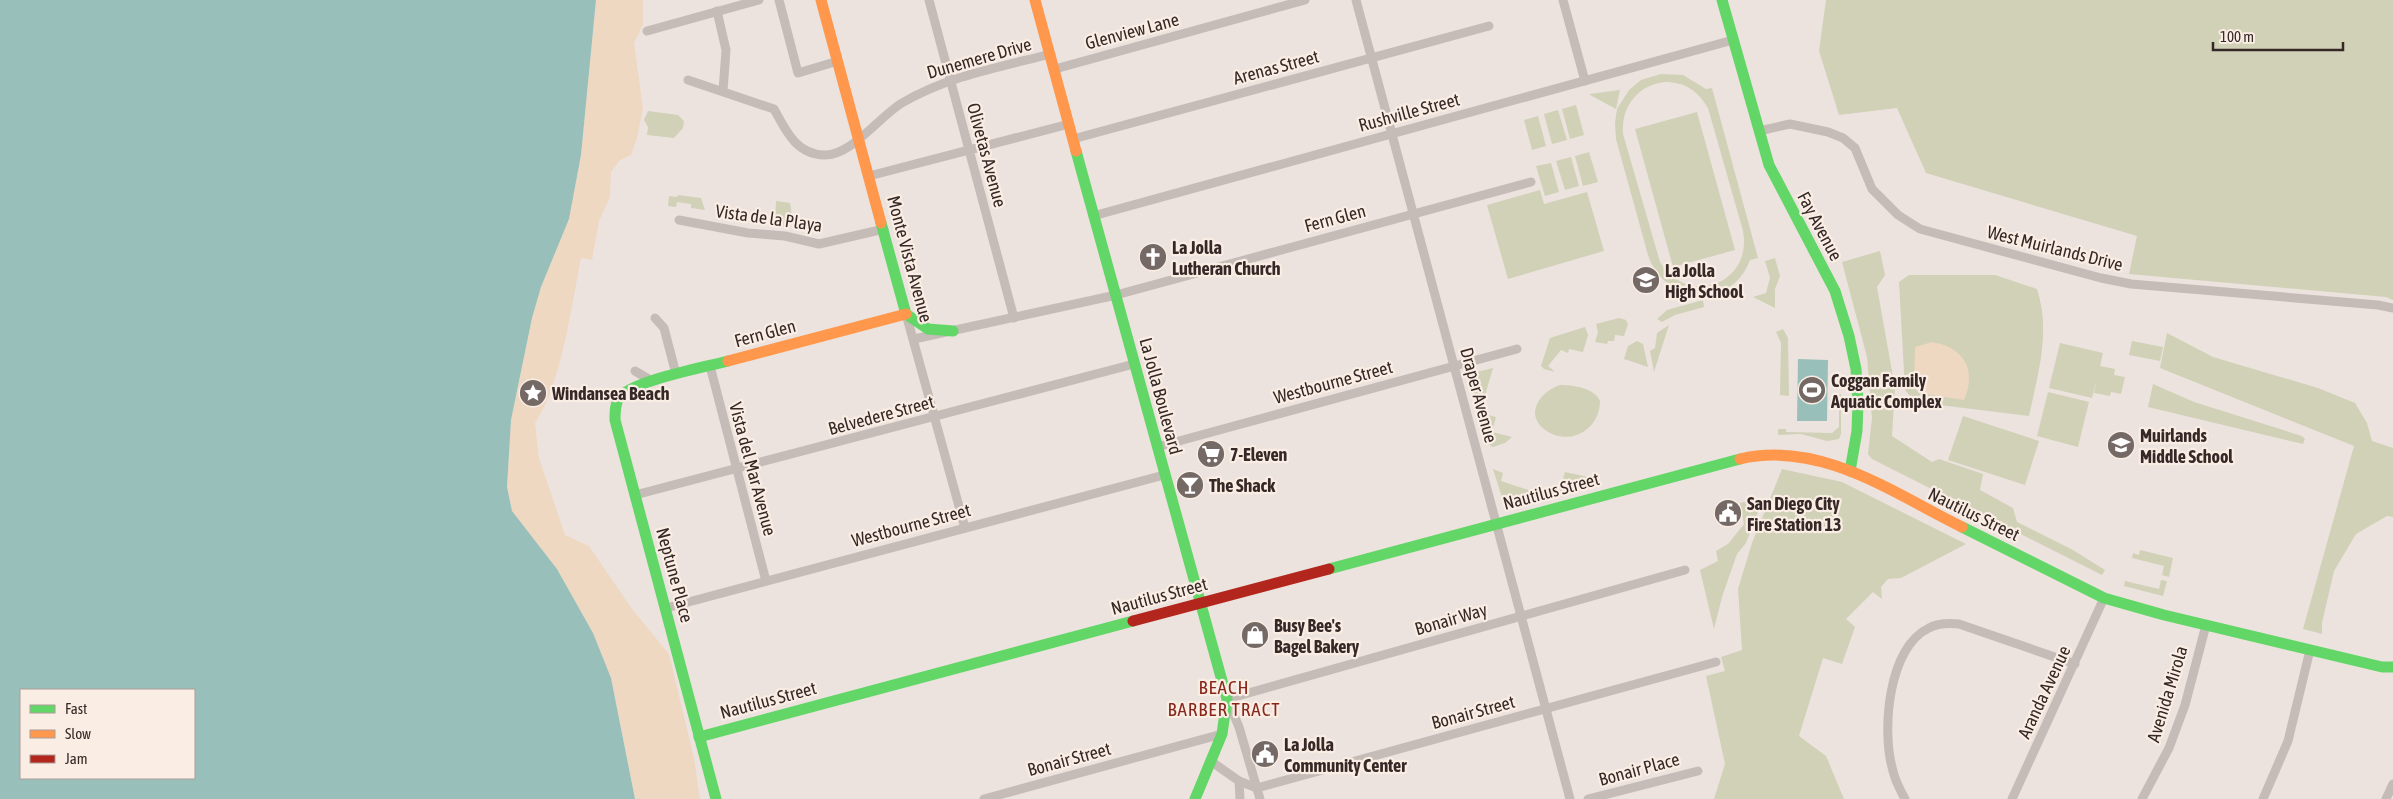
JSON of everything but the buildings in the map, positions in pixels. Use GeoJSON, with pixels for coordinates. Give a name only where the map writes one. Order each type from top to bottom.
{"type":"FeatureCollection","features":[{"type":"Feature","properties":{"kind":"street"},"geometry":{"type":"LineString","coordinates":[[647,31],[717,11],[736,3],[759,0]]}},
{"type":"Feature","properties":{"kind":"street"},"geometry":{"type":"LineString","coordinates":[[779,0],[798,73],[838,61]]}},
{"type":"Feature","properties":{"kind":"street","name":"Monte Vista Avenue"},"geometry":{"type":"LineString","coordinates":[[821,0],[965,528]]}},
{"type":"Feature","properties":{"kind":"street","name":"Olivetas Avenue"},"geometry":{"type":"LineString","coordinates":[[929,0],[1014,318]]}},
{"type":"Feature","properties":{"kind":"street","name":"La Jolla Boulevard"},"geometry":{"type":"LineString","coordinates":[[1036,0],[1093,216],[1227,699],[1222,734],[1212,762],[1194,799]]}},
{"type":"Feature","properties":{"kind":"street","name":"Glenview Lane"},"geometry":{"type":"LineString","coordinates":[[1055,69],[1305,0]]}},
{"type":"Feature","properties":{"kind":"street","name":"Draper Avenue"},"geometry":{"type":"LineString","coordinates":[[1356,0],[1570,799]]}},
{"type":"Feature","properties":{"kind":"street"},"geometry":{"type":"LineString","coordinates":[[1562,0],[1585,81]]}},
{"type":"Feature","properties":{"kind":"street","name":"Fay Avenue"},"geometry":{"type":"LineString","coordinates":[[1722,0],[1769,165],[1835,291],[1849,336],[1856,369],[1858,404],[1857,431],[1850,471]]}},
{"type":"Feature","properties":{"kind":"street"},"geometry":{"type":"LineString","coordinates":[[717,11],[726,50],[723,91]]}},
{"type":"Feature","properties":{"kind":"street","name":"Arenas Street"},"geometry":{"type":"LineString","coordinates":[[1073,139],[1488,26]]}},
{"type":"Feature","properties":{"kind":"street","name":"Rushville Street"},"geometry":{"type":"LineString","coordinates":[[1093,216],[1734,40]]}},
{"type":"Feature","properties":{"kind":"street","name":"Dunemere Drive"},"geometry":{"type":"LineString","coordinates":[[688,80],[774,109],[786,130],[805,152],[831,155],[859,138],[900,104],[949,80],[1050,54]]}},
{"type":"Feature","properties":{"kind":"street"},"geometry":{"type":"LineString","coordinates":[[869,176],[1069,124]]}},
{"type":"Feature","properties":{"kind":"street","name":"West Muirlands Drive"},"geometry":{"type":"LineString","coordinates":[[1758,131],[1790,124],[1828,132],[1843,138],[1855,148],[1872,189],[1898,216],[1920,229],[2100,278],[2131,284],[2378,305],[2393,308]]}},
{"type":"Feature","properties":{"kind":"street","name":"Fern Glen"},"geometry":{"type":"LineString","coordinates":[[914,339],[1116,295],[1532,182]]}},
{"type":"Feature","properties":{"kind":"street","name":"Vista de la Playa"},"geometry":{"type":"LineString","coordinates":[[679,220],[748,233],[785,236],[819,244],[884,229]]}},
{"type":"Feature","properties":{"kind":"street"},"geometry":{"type":"LineString","coordinates":[[906,314],[928,329],[953,331]]}},
{"type":"Feature","properties":{"kind":"street","name":"Fern Glen"},"geometry":{"type":"LineString","coordinates":[[652,381],[906,314]]}},
{"type":"Feature","properties":{"kind":"street"},"geometry":{"type":"LineString","coordinates":[[655,318],[664,328],[676,374]]}},
{"type":"Feature","properties":{"kind":"street","name":"Westbourne Street"},"geometry":{"type":"LineString","coordinates":[[1157,448],[1517,349]]}},
{"type":"Feature","properties":{"kind":"street","name":"Belvedere Street"},"geometry":{"type":"LineString","coordinates":[[635,495],[737,470],[1134,364]]}},
{"type":"Feature","properties":{"kind":"street","name":"Vista del Mar Avenue"},"geometry":{"type":"LineString","coordinates":[[710,366],[766,581]]}},
{"type":"Feature","properties":{"kind":"street"},"geometry":{"type":"LineString","coordinates":[[634,371],[652,381]]}},
{"type":"Feature","properties":{"kind":"street","name":"Neptune Place"},"geometry":{"type":"LineString","coordinates":[[652,381],[627,390],[620,395],[614,410],[615,420],[716,799]]}},
{"type":"Feature","properties":{"kind":"street","name":"Nautilus Street"},"geometry":{"type":"LineString","coordinates":[[699,737],[1753,456],[1781,453],[1799,454],[1850,471],[2104,598],[2310,650],[2393,667]]}},
{"type":"Feature","properties":{"kind":"street","name":"Westbourne Street"},"geometry":{"type":"LineString","coordinates":[[666,608],[1164,474]]}},
{"type":"Feature","properties":{"kind":"street","name":"Bonair Way"},"geometry":{"type":"LineString","coordinates":[[1227,699],[1684,570]]}},
{"type":"Feature","properties":{"kind":"street","name":"Aranda Avenue"},"geometry":{"type":"LineString","coordinates":[[2012,799],[2104,598]]}},
{"type":"Feature","properties":{"kind":"street"},"geometry":{"type":"LineString","coordinates":[[1905,799],[1892,767],[1888,736],[1888,708],[1892,688],[1904,655],[1918,635],[1929,628],[1945,623],[1969,626],[2075,664]]}},
{"type":"Feature","properties":{"kind":"street","name":"Avenida Mirola"},"geometry":{"type":"LineString","coordinates":[[2142,799],[2169,748],[2184,705],[2206,625]]}},
{"type":"Feature","properties":{"kind":"street"},"geometry":{"type":"LineString","coordinates":[[2263,799],[2288,741],[2310,650]]}},
{"type":"Feature","properties":{"kind":"street","name":"Bonair Street"},"geometry":{"type":"LineString","coordinates":[[1257,788],[1716,662]]}},
{"type":"Feature","properties":{"kind":"street"},"geometry":{"type":"LineString","coordinates":[[1227,699],[1239,727],[1260,799]]}},
{"type":"Feature","properties":{"kind":"street","name":"Bonair Street"},"geometry":{"type":"LineString","coordinates":[[984,799],[1222,734]]}},
{"type":"Feature","properties":{"kind":"street"},"geometry":{"type":"LineString","coordinates":[[1212,762],[1239,781],[1257,788]]}},
{"type":"Feature","properties":{"kind":"street","name":"Bonair Place"},"geometry":{"type":"LineString","coordinates":[[1588,799],[1698,771]]}},
{"type":"Feature","properties":{"kind":"street"},"geometry":{"type":"LineString","coordinates":[[1239,781],[1240,799]]}},
{"type":"Feature","properties":{"kind":"street"},"geometry":{"type":"LineString","coordinates":[[2386,799],[2393,784]]}},
{"type":"Feature","properties":{"kind":"green space"},"geometry":{"type":"Polygon","coordinates":[[[1826,0],[2393,0],[2393,300],[2386,297],[2129,274],[2137,236],[1926,173],[1897,108],[1839,115],[1819,51],[1826,0]]]}},
{"type":"Feature","properties":{"kind":"green space"},"geometry":{"type":"Polygon","coordinates":[[[1661,74],[1683,75],[1706,89],[1712,88],[1758,258],[1750,260],[1741,276],[1728,288],[1714,294],[1698,295],[1682,292],[1668,284],[1656,271],[1648,255],[1616,139],[1615,123],[1617,109],[1629,90],[1641,80],[1661,74]],[[1672,82],[1655,84],[1639,92],[1628,106],[1623,124],[1623,134],[1660,262],[1672,276],[1686,284],[1701,286],[1716,284],[1729,276],[1738,265],[1743,249],[1743,231],[1708,108],[1695,92],[1685,86],[1672,82]]]}},
{"type":"Feature","properties":{"kind":"green space"},"geometry":{"type":"Polygon","coordinates":[[[1620,90],[1616,109],[1590,95],[1590,94],[1620,90]]]}},
{"type":"Feature","properties":{"kind":"green space"},"geometry":{"type":"Polygon","coordinates":[[[1576,105],[1584,135],[1570,139],[1562,109],[1576,105]]]}},
{"type":"Feature","properties":{"kind":"green space"},"geometry":{"type":"Polygon","coordinates":[[[1558,110],[1567,140],[1552,144],[1544,114],[1558,110]]]}},
{"type":"Feature","properties":{"kind":"green space"},"geometry":{"type":"Polygon","coordinates":[[[648,111],[678,115],[684,121],[683,128],[674,138],[647,135],[648,127],[644,120],[648,111]]]}},
{"type":"Feature","properties":{"kind":"green space"},"geometry":{"type":"Polygon","coordinates":[[[1697,112],[1735,250],[1673,267],[1635,129],[1697,112]]]}},
{"type":"Feature","properties":{"kind":"green space"},"geometry":{"type":"Polygon","coordinates":[[[1538,116],[1546,146],[1532,150],[1524,120],[1538,116]]]}},
{"type":"Feature","properties":{"kind":"green space"},"geometry":{"type":"Polygon","coordinates":[[[1589,152],[1598,182],[1583,186],[1575,156],[1589,152]]]}},
{"type":"Feature","properties":{"kind":"green space"},"geometry":{"type":"Polygon","coordinates":[[[1571,157],[1579,186],[1565,190],[1556,161],[1571,157]]]}},
{"type":"Feature","properties":{"kind":"green space"},"geometry":{"type":"Polygon","coordinates":[[[1551,163],[1559,192],[1545,196],[1536,166],[1551,163]]]}},
{"type":"Feature","properties":{"kind":"green space"},"geometry":{"type":"Polygon","coordinates":[[[1540,190],[1544,204],[1587,192],[1604,251],[1508,279],[1487,205],[1540,190]]]}},
{"type":"Feature","properties":{"kind":"green space"},"geometry":{"type":"Polygon","coordinates":[[[678,195],[701,198],[705,210],[691,208],[691,204],[677,202],[676,207],[668,206],[669,196],[677,197],[678,195]]]}},
{"type":"Feature","properties":{"kind":"green space"},"geometry":{"type":"Polygon","coordinates":[[[776,201],[790,203],[793,221],[790,220],[789,225],[785,227],[775,226],[776,201]]]}},
{"type":"Feature","properties":{"kind":"green space"},"geometry":{"type":"Polygon","coordinates":[[[1880,251],[1885,275],[1877,287],[1895,388],[1892,436],[1932,462],[1939,459],[1983,474],[1980,490],[2013,508],[2017,522],[2073,550],[2105,570],[2102,575],[1872,459],[1868,454],[1872,418],[1867,357],[1842,262],[1880,251]]]}},
{"type":"Feature","properties":{"kind":"green space"},"geometry":{"type":"Polygon","coordinates":[[[1775,258],[1780,276],[1775,289],[1775,308],[1753,297],[1766,293],[1770,278],[1765,261],[1775,258]]]}},
{"type":"Feature","properties":{"kind":"green space"},"geometry":{"type":"Polygon","coordinates":[[[1909,275],[1995,275],[2037,289],[2043,321],[2042,353],[2029,416],[1915,402],[1905,390],[1899,282],[1909,275]]]}},
{"type":"Feature","properties":{"kind":"green space"},"geometry":{"type":"Polygon","coordinates":[[[1703,300],[1704,307],[1675,315],[1662,322],[1657,319],[1667,310],[1703,300]]]}},
{"type":"Feature","properties":{"kind":"green space"},"geometry":{"type":"Polygon","coordinates":[[[1619,318],[1626,320],[1628,324],[1624,336],[1615,335],[1614,341],[1608,341],[1607,344],[1595,342],[1598,332],[1596,324],[1619,318]]]}},
{"type":"Feature","properties":{"kind":"green space"},"geometry":{"type":"Polygon","coordinates":[[[1669,325],[1654,372],[1650,351],[1655,348],[1657,333],[1669,325]]]}},
{"type":"Feature","properties":{"kind":"green space"},"geometry":{"type":"Polygon","coordinates":[[[1585,327],[1588,335],[1583,352],[1569,349],[1568,353],[1561,350],[1548,366],[1555,372],[1544,369],[1541,366],[1550,338],[1585,327]]]}},
{"type":"Feature","properties":{"kind":"green space"},"geometry":{"type":"Polygon","coordinates":[[[1783,329],[1788,338],[1789,396],[1780,395],[1781,343],[1776,332],[1783,329]]]}},
{"type":"Feature","properties":{"kind":"green space"},"geometry":{"type":"Polygon","coordinates":[[[2167,333],[2213,357],[2318,388],[2355,403],[2367,423],[2372,441],[2393,448],[2393,517],[2387,516],[2356,534],[2334,571],[2322,623],[2322,634],[2303,629],[2354,446],[2160,368],[2167,333]]]}},
{"type":"Feature","properties":{"kind":"green space"},"geometry":{"type":"Polygon","coordinates":[[[1637,341],[1643,344],[1648,367],[1624,359],[1628,346],[1637,341]]]}},
{"type":"Feature","properties":{"kind":"green space"},"geometry":{"type":"Polygon","coordinates":[[[2132,341],[2163,347],[2160,361],[2129,355],[2132,341]]]}},
{"type":"Feature","properties":{"kind":"green space"},"geometry":{"type":"Polygon","coordinates":[[[2060,343],[2103,353],[2100,366],[2115,369],[2114,375],[2125,377],[2121,394],[2111,392],[2110,396],[2094,393],[2097,378],[2092,398],[2049,388],[2060,343]]]}},
{"type":"Feature","properties":{"kind":"green space"},"geometry":{"type":"Polygon","coordinates":[[[1493,368],[1481,409],[1489,412],[1488,415],[1496,417],[1492,432],[1512,437],[1505,443],[1493,447],[1489,445],[1469,374],[1493,368]]]}},
{"type":"Feature","properties":{"kind":"green space"},"geometry":{"type":"Polygon","coordinates":[[[2153,384],[2194,402],[2302,436],[2305,439],[2303,444],[2148,407],[2153,384]]]}},
{"type":"Feature","properties":{"kind":"green space"},"geometry":{"type":"Polygon","coordinates":[[[1560,385],[1588,390],[1600,401],[1599,411],[1589,428],[1572,436],[1563,437],[1553,434],[1538,423],[1535,416],[1537,403],[1541,397],[1560,385]]]}},
{"type":"Feature","properties":{"kind":"green space"},"geometry":{"type":"Polygon","coordinates":[[[2048,392],[2089,402],[2078,447],[2037,436],[2048,392]]]}},
{"type":"Feature","properties":{"kind":"green space"},"geometry":{"type":"Polygon","coordinates":[[[1839,394],[1841,394],[1841,434],[1839,439],[1827,441],[1801,434],[1778,435],[1778,429],[1786,429],[1786,432],[1832,433],[1839,427],[1839,394]]]}},
{"type":"Feature","properties":{"kind":"green space"},"geometry":{"type":"Polygon","coordinates":[[[1963,416],[2039,441],[2025,485],[1948,460],[1963,416]]]}},
{"type":"Feature","properties":{"kind":"green space"},"geometry":{"type":"Polygon","coordinates":[[[1493,469],[1503,473],[1501,481],[1544,495],[1547,488],[1559,492],[1565,472],[1588,477],[1585,487],[1505,507],[1493,469]]]}},
{"type":"Feature","properties":{"kind":"green space"},"geometry":{"type":"Polygon","coordinates":[[[1782,469],[1842,482],[1966,544],[1901,578],[1888,579],[1881,587],[1882,599],[1873,592],[1846,619],[1855,627],[1842,664],[1823,658],[1799,736],[1826,756],[1844,799],[1714,799],[1725,764],[1706,676],[1725,671],[1721,657],[1742,650],[1738,589],[1752,543],[1782,469]]]}},
{"type":"Feature","properties":{"kind":"green space"},"geometry":{"type":"Polygon","coordinates":[[[1759,498],[1761,502],[1759,510],[1746,543],[1737,554],[1722,597],[1714,629],[1700,570],[1718,561],[1716,551],[1728,544],[1744,524],[1740,503],[1759,498]]]}},
{"type":"Feature","properties":{"kind":"green space"},"geometry":{"type":"Polygon","coordinates":[[[2140,550],[2173,558],[2169,577],[2162,575],[2164,566],[2132,558],[2133,553],[2139,555],[2140,550]]]}},
{"type":"Feature","properties":{"kind":"green space"},"geometry":{"type":"Polygon","coordinates":[[[2161,580],[2167,581],[2163,596],[2124,586],[2125,581],[2159,589],[2161,580]]]}},
{"type":"Feature","properties":{"kind":"sand","name":"Windansea Beach"},"geometry":{"type":"Polygon","coordinates":[[[596,0],[643,0],[643,25],[634,43],[643,108],[637,138],[631,155],[620,160],[611,172],[610,197],[599,221],[592,260],[581,258],[559,366],[544,406],[535,423],[539,458],[565,535],[589,546],[632,609],[669,654],[694,758],[700,799],[635,799],[611,678],[593,633],[557,569],[512,511],[507,487],[511,420],[532,318],[541,287],[569,219],[581,155],[596,0]]]}},
{"type":"Feature","properties":{"kind":"sand"},"geometry":{"type":"Polygon","coordinates":[[[1932,342],[1952,349],[1965,362],[1969,379],[1964,400],[1919,393],[1914,388],[1915,347],[1932,342]]]}},
{"type":"Feature","properties":{"kind":"water"},"geometry":{"type":"Polygon","coordinates":[[[0,0],[596,0],[581,155],[569,219],[541,287],[532,318],[511,420],[507,487],[512,511],[557,569],[593,633],[611,678],[635,799],[0,799],[0,0]]]}},
{"type":"Feature","properties":{"kind":"water","name":"Coggan Family Aquatic Complex"},"geometry":{"type":"Polygon","coordinates":[[[1798,359],[1828,360],[1827,421],[1797,421],[1798,359]]]}},
{"type":"Feature","properties":{"kind":"traffic: fast"},"geometry":{"type":"LineString","coordinates":[[1722,0],[1769,165],[1835,291],[1849,336],[1856,369],[1858,403],[1857,431],[1850,471]]}},
{"type":"Feature","properties":{"kind":"traffic: fast"},"geometry":{"type":"LineString","coordinates":[[1076,151],[1227,699],[1222,734],[1195,799]]}},
{"type":"Feature","properties":{"kind":"traffic: fast"},"geometry":{"type":"LineString","coordinates":[[881,223],[906,314]]}},
{"type":"Feature","properties":{"kind":"traffic: fast"},"geometry":{"type":"LineString","coordinates":[[906,314],[928,329],[953,331]]}},
{"type":"Feature","properties":{"kind":"traffic: fast"},"geometry":{"type":"LineString","coordinates":[[716,799],[615,420],[615,414],[619,398],[638,386],[670,375],[728,361]]}},
{"type":"Feature","properties":{"kind":"traffic: fast"},"geometry":{"type":"LineString","coordinates":[[1329,569],[1740,459]]}},
{"type":"Feature","properties":{"kind":"traffic: fast"},"geometry":{"type":"LineString","coordinates":[[1962,527],[2104,598],[2164,615],[2382,667],[2393,667]]}},
{"type":"Feature","properties":{"kind":"traffic: fast"},"geometry":{"type":"LineString","coordinates":[[699,737],[1133,621]]}},
{"type":"Feature","properties":{"kind":"traffic: slow"},"geometry":{"type":"LineString","coordinates":[[821,0],[881,223]]}},
{"type":"Feature","properties":{"kind":"traffic: slow"},"geometry":{"type":"LineString","coordinates":[[1035,0],[1076,151]]}},
{"type":"Feature","properties":{"kind":"traffic: slow"},"geometry":{"type":"LineString","coordinates":[[728,361],[906,314]]}},
{"type":"Feature","properties":{"kind":"traffic: slow"},"geometry":{"type":"LineString","coordinates":[[1740,459],[1770,455],[1799,457],[1827,463],[1883,486],[1962,527]]}},
{"type":"Feature","properties":{"kind":"traffic: jam"},"geometry":{"type":"LineString","coordinates":[[1133,621],[1329,569]]}},
{"type":"Feature","properties":{"kind":"place","name":"La Jolla Lutheran Church"},"geometry":{"type":"Point","coordinates":[1153,257]}},
{"type":"Feature","properties":{"kind":"place","name":"La Jolla High School"},"geometry":{"type":"Point","coordinates":[1646,280]}},
{"type":"Feature","properties":{"kind":"place","name":"Coggan Family Aquatic Complex"},"geometry":{"type":"Point","coordinates":[1812,390]}},
{"type":"Feature","properties":{"kind":"place","name":"Windansea Beach"},"geometry":{"type":"Point","coordinates":[533,393]}},
{"type":"Feature","properties":{"kind":"place","name":"Muirlands Middle School"},"geometry":{"type":"Point","coordinates":[2121,445]}},
{"type":"Feature","properties":{"kind":"place","name":"7-Eleven"},"geometry":{"type":"Point","coordinates":[1211,454]}},
{"type":"Feature","properties":{"kind":"place","name":"The Shack"},"geometry":{"type":"Point","coordinates":[1190,485]}},
{"type":"Feature","properties":{"kind":"place","name":"San Diego City Fire Station 13"},"geometry":{"type":"Point","coordinates":[1728,513]}},
{"type":"Feature","properties":{"kind":"place","name":"Busy Bee's Bagel Bakery"},"geometry":{"type":"Point","coordinates":[1255,635]}},
{"type":"Feature","properties":{"kind":"place","name":"La Jolla Community Center"},"geometry":{"type":"Point","coordinates":[1265,754]}},
{"type":"Feature","properties":{"kind":"district","name":"BEACH BARBER TRACT"},"geometry":{"type":"Point","coordinates":[1224,698]}}]}
